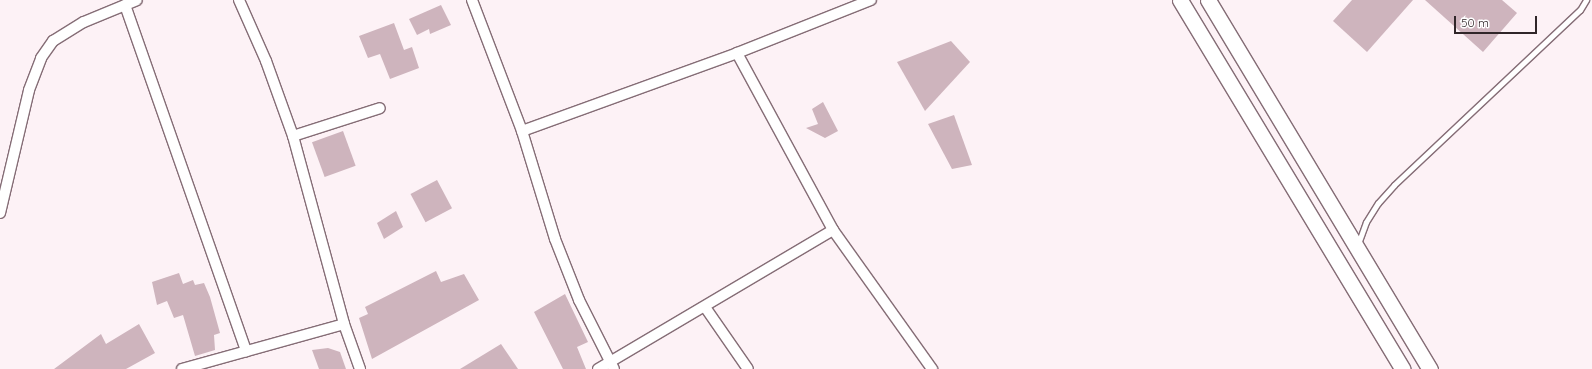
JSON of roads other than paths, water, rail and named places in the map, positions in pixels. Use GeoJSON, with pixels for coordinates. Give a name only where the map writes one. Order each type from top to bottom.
{"type":"FeatureCollection","features":[{"type":"Feature","properties":{"kind":"main road"},"geometry":{"type":"LineString","coordinates":[[1180,0],[1403,369]]}},
{"type":"Feature","properties":{"kind":"main road"},"geometry":{"type":"LineString","coordinates":[[1208,0],[1430,369]]}},
{"type":"Feature","properties":{"kind":"main road"},"geometry":{"type":"LineString","coordinates":[[1297,194],[1317,181]]}},
{"type":"Feature","properties":{"kind":"street"},"geometry":{"type":"LineString","coordinates":[[0,213],[29,90],[41,58],[53,41],[84,22],[137,0]]}},
{"type":"Feature","properties":{"kind":"street"},"geometry":{"type":"LineString","coordinates":[[240,0],[266,61],[293,136],[344,324],[360,369]]}},
{"type":"Feature","properties":{"kind":"street"},"geometry":{"type":"LineString","coordinates":[[472,0],[522,131],[555,239],[579,300],[612,366]]}},
{"type":"Feature","properties":{"kind":"street"},"geometry":{"type":"LineString","coordinates":[[522,131],[737,53],[871,0]]}},
{"type":"Feature","properties":{"kind":"street"},"geometry":{"type":"LineString","coordinates":[[125,5],[246,351]]}},
{"type":"Feature","properties":{"kind":"street"},"geometry":{"type":"LineString","coordinates":[[737,53],[833,230],[932,369]]}},
{"type":"Feature","properties":{"kind":"street"},"geometry":{"type":"LineString","coordinates":[[293,136],[380,108]]}},
{"type":"Feature","properties":{"kind":"street"},"geometry":{"type":"LineString","coordinates":[[598,369],[612,366],[705,307],[833,230]]}},
{"type":"Feature","properties":{"kind":"street"},"geometry":{"type":"LineString","coordinates":[[705,307],[748,369]]}},
{"type":"Feature","properties":{"kind":"street"},"geometry":{"type":"LineString","coordinates":[[182,369],[344,324]]}},
{"type":"Feature","properties":{"kind":"lane"},"geometry":{"type":"LineString","coordinates":[[1357,247],[1366,222],[1378,203],[1394,185],[1580,10],[1586,0]]}}]}
